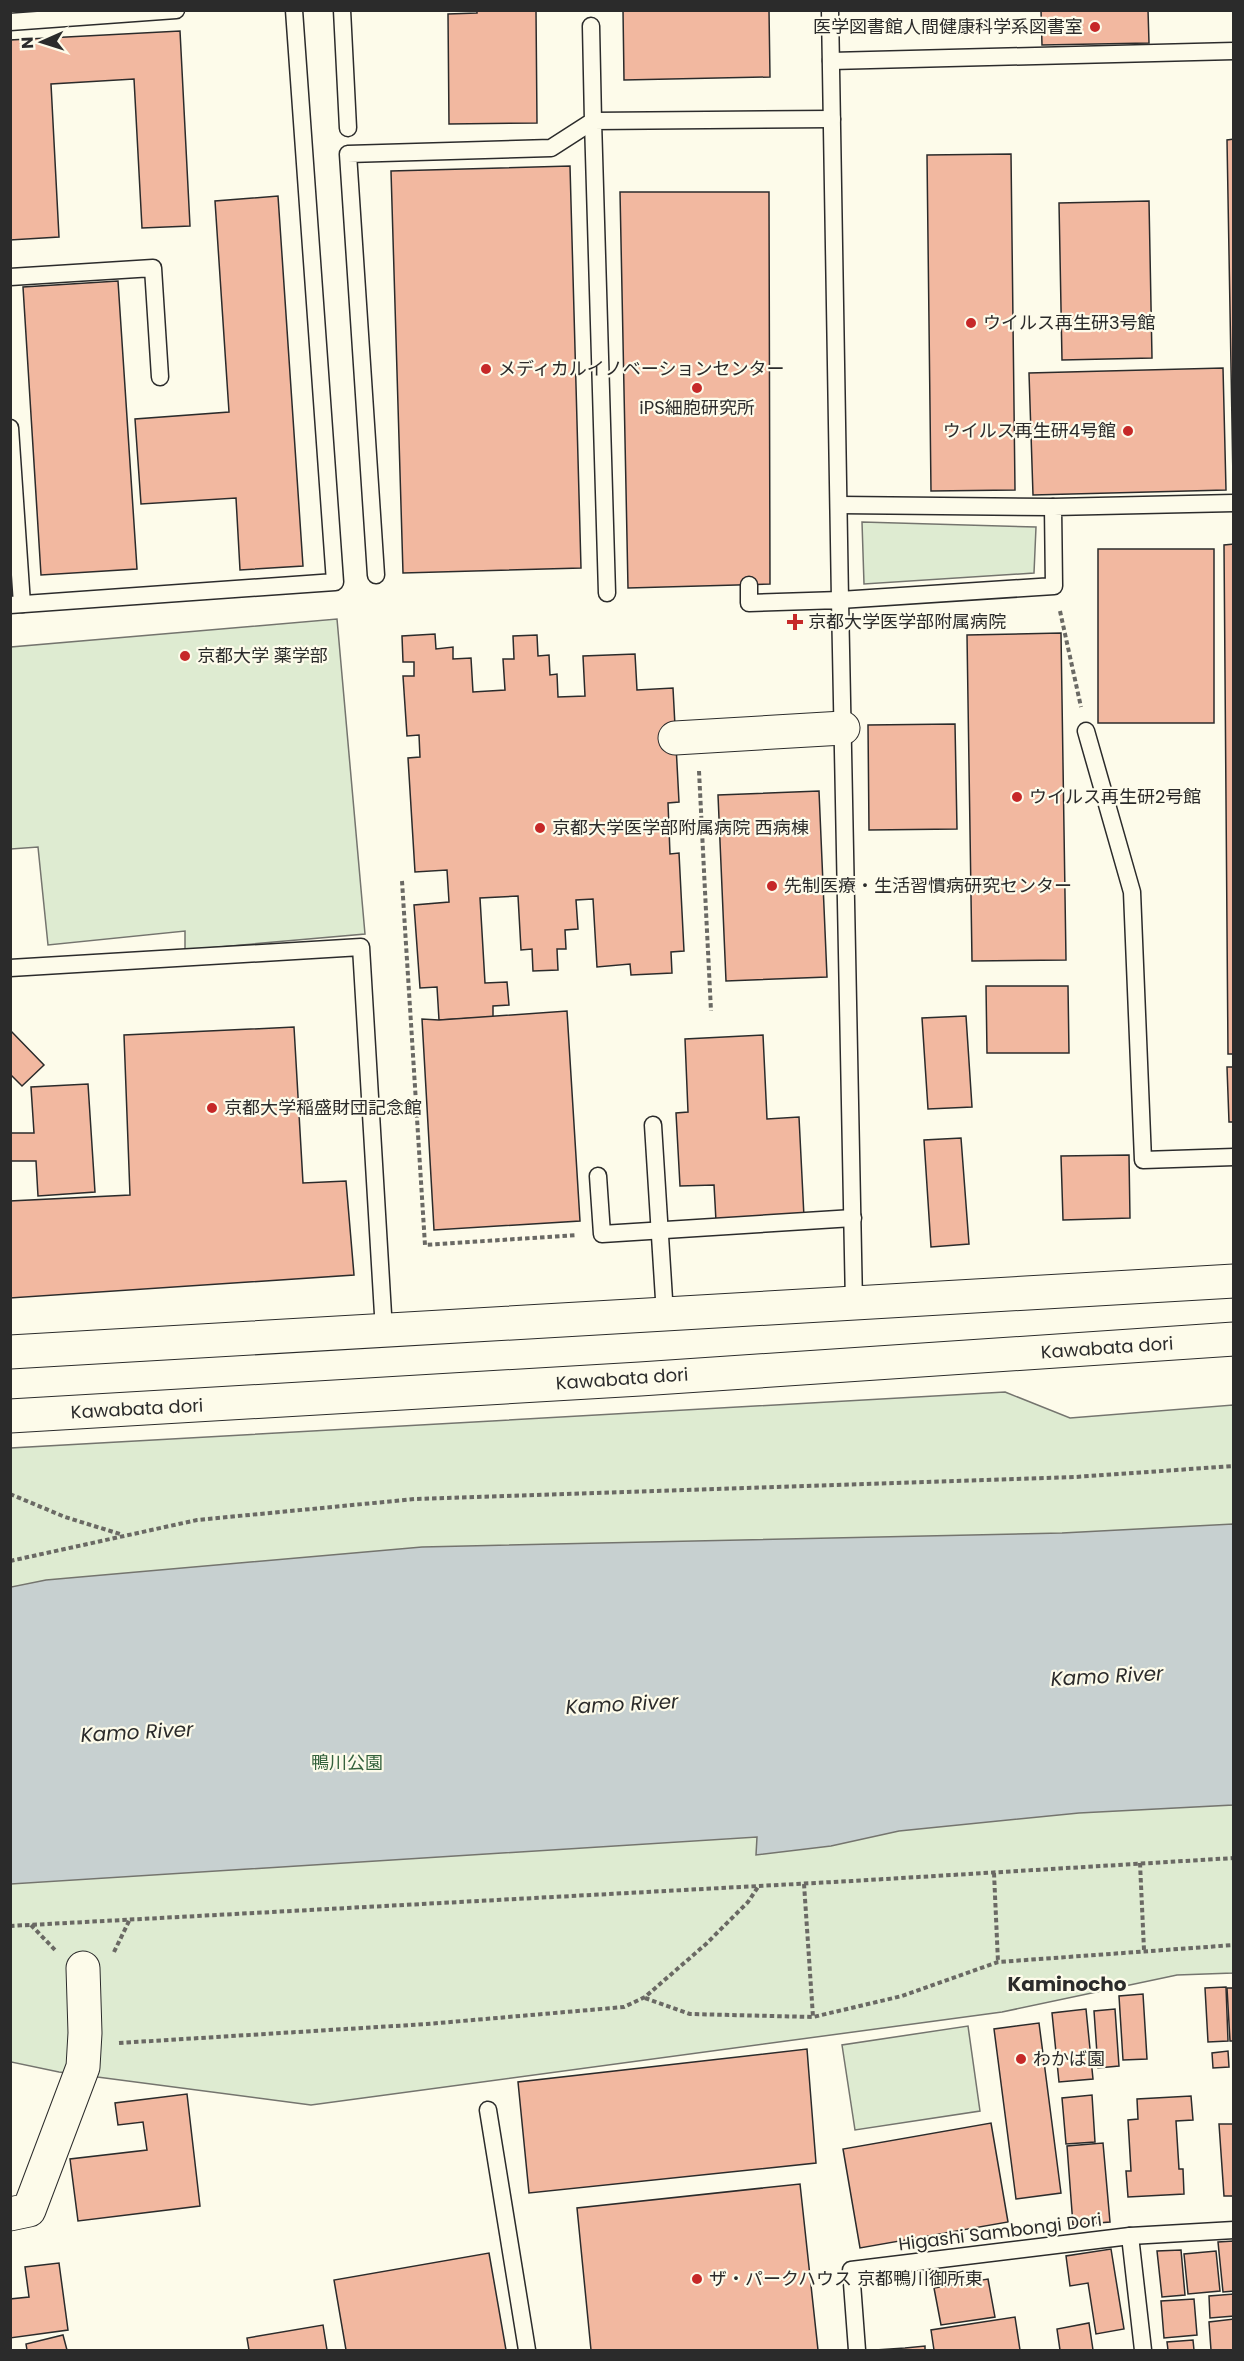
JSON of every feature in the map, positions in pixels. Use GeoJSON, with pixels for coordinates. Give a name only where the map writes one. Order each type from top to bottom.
{"type":"FeatureCollection","features":[{"type":"Feature","properties":{"kind":"street"},"geometry":{"type":"LineString","coordinates":[[686,738],[843,728]]}},
{"type":"Feature","properties":{"kind":"street"},"geometry":{"type":"LineString","coordinates":[[10,1352],[1233,1281]]}},
{"type":"Feature","properties":{"kind":"street","name":"Kawabata dori"},"geometry":{"type":"LineString","coordinates":[[10,1416],[1233,1339]]}},
{"type":"Feature","properties":{"kind":"street"},"geometry":{"type":"LineString","coordinates":[[10,2214],[29,2210],[83,2067],[85,2045],[82,1968]]}},
{"type":"Feature","properties":{"kind":"lane"},"geometry":{"type":"LineString","coordinates":[[10,22],[176,10]]}},
{"type":"Feature","properties":{"kind":"lane"},"geometry":{"type":"LineString","coordinates":[[10,428],[16,605],[335,582],[294,10]]}},
{"type":"Feature","properties":{"kind":"lane"},"geometry":{"type":"LineString","coordinates":[[342,10],[348,128]]}},
{"type":"Feature","properties":{"kind":"lane"},"geometry":{"type":"LineString","coordinates":[[830,10],[854,1304]]}},
{"type":"Feature","properties":{"kind":"lane"},"geometry":{"type":"LineString","coordinates":[[591,26],[607,592]]}},
{"type":"Feature","properties":{"kind":"lane"},"geometry":{"type":"LineString","coordinates":[[831,61],[1233,51]]}},
{"type":"Feature","properties":{"kind":"lane"},"geometry":{"type":"LineString","coordinates":[[376,575],[348,154],[551,148],[593,121],[832,119]]}},
{"type":"Feature","properties":{"kind":"lane"},"geometry":{"type":"LineString","coordinates":[[10,277],[153,268],[160,377]]}},
{"type":"Feature","properties":{"kind":"lane"},"geometry":{"type":"LineString","coordinates":[[839,505],[1053,507],[1233,502]]}},
{"type":"Feature","properties":{"kind":"lane"},"geometry":{"type":"LineString","coordinates":[[749,585],[749,603],[840,600],[1054,586],[1053,507]]}},
{"type":"Feature","properties":{"kind":"lane"},"geometry":{"type":"LineString","coordinates":[[1086,731],[1132,892],[1143,1160],[1233,1157]]}},
{"type":"Feature","properties":{"kind":"lane"},"geometry":{"type":"LineString","coordinates":[[10,968],[361,947],[384,1331]]}},
{"type":"Feature","properties":{"kind":"lane"},"geometry":{"type":"LineString","coordinates":[[653,1125],[665,1315]]}},
{"type":"Feature","properties":{"kind":"lane"},"geometry":{"type":"LineString","coordinates":[[598,1176],[602,1234],[853,1218]]}},
{"type":"Feature","properties":{"kind":"lane"},"geometry":{"type":"LineString","coordinates":[[488,2110],[527,2350]]}},
{"type":"Feature","properties":{"kind":"lane","name":"Higashi Sambongi Dori"},"geometry":{"type":"LineString","coordinates":[[857,2350],[851,2270],[1130,2235],[1233,2230]]}},
{"type":"Feature","properties":{"kind":"lane"},"geometry":{"type":"LineString","coordinates":[[1130,2235],[1143,2350]]}},
{"type":"Feature","properties":{"kind":"path"},"geometry":{"type":"LineString","coordinates":[[1054,586],[1086,731]]}},
{"type":"Feature","properties":{"kind":"path"},"geometry":{"type":"LineString","coordinates":[[686,738],[711,1011]]}},
{"type":"Feature","properties":{"kind":"path"},"geometry":{"type":"LineString","coordinates":[[402,881],[424,1245],[602,1234]]}},
{"type":"Feature","properties":{"kind":"path"},"geometry":{"type":"LineString","coordinates":[[10,1561],[198,1520],[414,1499],[1075,1477],[1233,1466]]}},
{"type":"Feature","properties":{"kind":"path"},"geometry":{"type":"LineString","coordinates":[[10,1494],[65,1517],[122,1535]]}},
{"type":"Feature","properties":{"kind":"path"},"geometry":{"type":"LineString","coordinates":[[10,1926],[804,1884],[1233,1858]]}},
{"type":"Feature","properties":{"kind":"path"},"geometry":{"type":"LineString","coordinates":[[1140,1863],[1144,1950]]}},
{"type":"Feature","properties":{"kind":"path"},"geometry":{"type":"LineString","coordinates":[[994,1873],[998,1962]]}},
{"type":"Feature","properties":{"kind":"path"},"geometry":{"type":"LineString","coordinates":[[804,1884],[813,2017]]}},
{"type":"Feature","properties":{"kind":"path"},"geometry":{"type":"LineString","coordinates":[[85,2045],[427,2024],[624,2007],[645,1997],[706,1944],[748,1902],[758,1886]]}},
{"type":"Feature","properties":{"kind":"path"},"geometry":{"type":"LineString","coordinates":[[645,1997],[690,2014],[813,2017],[902,1996],[998,1962],[1233,1945]]}},
{"type":"Feature","properties":{"kind":"green space"},"geometry":{"type":"Polygon","coordinates":[[[862,522],[1036,527],[1034,573],[864,584],[862,522]]]}},
{"type":"Feature","properties":{"kind":"green space"},"geometry":{"type":"Polygon","coordinates":[[[337,619],[365,934],[185,950],[185,931],[48,945],[38,847],[11,849],[11,647],[337,619]]]}},
{"type":"Feature","properties":{"kind":"green space","name":"鴨川公園"},"geometry":{"type":"Polygon","coordinates":[[[1005,1392],[1070,1418],[1233,1405],[1233,1973],[1177,1975],[1002,2012],[311,2105],[59,2072],[11,2062],[11,1448],[1005,1392]]]}},
{"type":"Feature","properties":{"kind":"green space"},"geometry":{"type":"Polygon","coordinates":[[[968,2026],[980,2111],[855,2130],[842,2045],[968,2026]]]}},
{"type":"Feature","properties":{"kind":"water","name":"Kamo River"},"geometry":{"type":"Polygon","coordinates":[[[1233,1524],[1233,1805],[1079,1813],[899,1831],[831,1846],[756,1855],[757,1837],[11,1884],[11,1587],[46,1580],[422,1547],[1062,1533],[1233,1524]]]}},
{"type":"Feature","properties":{"kind":"building"},"geometry":{"type":"Polygon","coordinates":[[[477,10],[536,10],[537,123],[449,124],[448,14],[477,13],[477,10]]]}},
{"type":"Feature","properties":{"kind":"building"},"geometry":{"type":"Polygon","coordinates":[[[623,10],[769,10],[770,77],[624,80],[623,10]]]}},
{"type":"Feature","properties":{"kind":"building","name":"医学図書館人間健康科学系図書室"},"geometry":{"type":"Polygon","coordinates":[[[1041,10],[1148,10],[1149,43],[1042,45],[1041,10]]]}},
{"type":"Feature","properties":{"kind":"building"},"geometry":{"type":"Polygon","coordinates":[[[180,31],[190,226],[142,228],[134,79],[51,84],[59,237],[10,240],[10,40],[180,31]]]}},
{"type":"Feature","properties":{"kind":"building"},"geometry":{"type":"Polygon","coordinates":[[[1234,139],[1234,480],[1233,480],[1227,140],[1234,139]]]}},
{"type":"Feature","properties":{"kind":"building","name":"ウイルス再生研3号館"},"geometry":{"type":"Polygon","coordinates":[[[1011,154],[1015,490],[931,491],[927,155],[1011,154]]]}},
{"type":"Feature","properties":{"kind":"building","name":"メディカルイノベーションセンター"},"geometry":{"type":"Polygon","coordinates":[[[570,166],[581,568],[403,573],[391,171],[570,166]]]}},
{"type":"Feature","properties":{"kind":"building","name":"iPS細胞研究所"},"geometry":{"type":"Polygon","coordinates":[[[620,192],[769,192],[770,584],[628,588],[620,192]]]}},
{"type":"Feature","properties":{"kind":"building"},"geometry":{"type":"Polygon","coordinates":[[[278,196],[303,566],[240,570],[236,498],[141,504],[135,419],[229,412],[215,201],[278,196]]]}},
{"type":"Feature","properties":{"kind":"building"},"geometry":{"type":"Polygon","coordinates":[[[1149,201],[1152,358],[1062,360],[1059,203],[1149,201]]]}},
{"type":"Feature","properties":{"kind":"building"},"geometry":{"type":"Polygon","coordinates":[[[118,281],[137,569],[41,575],[23,287],[118,281]]]}},
{"type":"Feature","properties":{"kind":"building","name":"ウイルス再生研4号館"},"geometry":{"type":"Polygon","coordinates":[[[1223,368],[1226,490],[1033,495],[1029,373],[1223,368]]]}},
{"type":"Feature","properties":{"kind":"building"},"geometry":{"type":"Polygon","coordinates":[[[1234,544],[1234,1054],[1228,1054],[1224,545],[1234,544]]]}},
{"type":"Feature","properties":{"kind":"building"},"geometry":{"type":"Polygon","coordinates":[[[1098,549],[1214,549],[1214,723],[1098,723],[1098,549]]]}},
{"type":"Feature","properties":{"kind":"building","name":"ウイルス再生研2号館"},"geometry":{"type":"Polygon","coordinates":[[[1061,633],[1066,960],[972,961],[967,635],[1061,633]]]}},
{"type":"Feature","properties":{"kind":"building","name":"京都大学医学部附属病院 西病棟"},"geometry":{"type":"Polygon","coordinates":[[[435,634],[436,649],[453,647],[453,659],[471,658],[473,692],[505,690],[503,659],[514,659],[513,636],[537,635],[538,656],[549,655],[550,675],[557,674],[558,697],[585,696],[583,656],[635,654],[637,690],[673,688],[679,802],[668,803],[670,854],[679,853],[684,951],[671,952],[672,973],[631,975],[630,964],[597,967],[593,899],[576,900],[578,929],[565,930],[566,949],[557,949],[558,970],[533,971],[532,949],[521,950],[518,896],[480,898],[485,983],[507,982],[509,1005],[493,1006],[493,1017],[439,1020],[437,987],[420,988],[414,905],[449,902],[447,870],[415,872],[408,758],[420,757],[419,735],[407,736],[403,676],[414,676],[414,662],[403,662],[402,636],[435,634]]]}},
{"type":"Feature","properties":{"kind":"building"},"geometry":{"type":"Polygon","coordinates":[[[955,724],[957,829],[869,830],[868,725],[955,724]]]}},
{"type":"Feature","properties":{"kind":"building","name":"先制医療・生活習慣病研究センター"},"geometry":{"type":"Polygon","coordinates":[[[819,791],[827,977],[726,981],[718,795],[819,791]]]}},
{"type":"Feature","properties":{"kind":"building"},"geometry":{"type":"Polygon","coordinates":[[[986,986],[1068,986],[1069,1053],[987,1053],[986,986]]]}},
{"type":"Feature","properties":{"kind":"building"},"geometry":{"type":"Polygon","coordinates":[[[567,1011],[580,1221],[434,1230],[422,1019],[439,1020],[567,1011]]]}},
{"type":"Feature","properties":{"kind":"building"},"geometry":{"type":"Polygon","coordinates":[[[966,1016],[972,1107],[928,1109],[922,1018],[966,1016]]]}},
{"type":"Feature","properties":{"kind":"building","name":"京都大学稲盛財団記念館"},"geometry":{"type":"Polygon","coordinates":[[[294,1027],[303,1183],[346,1181],[354,1275],[10,1298],[10,1201],[130,1195],[124,1035],[294,1027]]]}},
{"type":"Feature","properties":{"kind":"building"},"geometry":{"type":"Polygon","coordinates":[[[10,1030],[44,1065],[22,1086],[10,1074],[10,1030]]]}},
{"type":"Feature","properties":{"kind":"building"},"geometry":{"type":"Polygon","coordinates":[[[763,1035],[767,1119],[799,1117],[804,1217],[716,1221],[714,1185],[680,1186],[676,1113],[688,1112],[685,1039],[763,1035]]]}},
{"type":"Feature","properties":{"kind":"building"},"geometry":{"type":"Polygon","coordinates":[[[1227,1067],[1234,1067],[1234,1122],[1229,1122],[1227,1067]]]}},
{"type":"Feature","properties":{"kind":"building"},"geometry":{"type":"Polygon","coordinates":[[[88,1084],[95,1192],[38,1196],[36,1161],[10,1161],[10,1133],[34,1133],[31,1087],[88,1084]]]}},
{"type":"Feature","properties":{"kind":"building"},"geometry":{"type":"Polygon","coordinates":[[[961,1138],[969,1244],[931,1247],[924,1140],[961,1138]]]}},
{"type":"Feature","properties":{"kind":"building"},"geometry":{"type":"Polygon","coordinates":[[[1129,1155],[1130,1218],[1063,1220],[1061,1156],[1129,1155]]]}},
{"type":"Feature","properties":{"kind":"building"},"geometry":{"type":"Polygon","coordinates":[[[1226,1987],[1228,2041],[1208,2042],[1205,1988],[1226,1987]]]}},
{"type":"Feature","properties":{"kind":"building"},"geometry":{"type":"Polygon","coordinates":[[[1227,1988],[1234,1988],[1234,2041],[1230,2041],[1227,1988]]]}},
{"type":"Feature","properties":{"kind":"building"},"geometry":{"type":"Polygon","coordinates":[[[1143,1994],[1147,2059],[1123,2060],[1119,1996],[1143,1994]]]}},
{"type":"Feature","properties":{"kind":"building"},"geometry":{"type":"Polygon","coordinates":[[[1086,2009],[1093,2079],[1059,2082],[1052,2013],[1086,2009]]]}},
{"type":"Feature","properties":{"kind":"building"},"geometry":{"type":"Polygon","coordinates":[[[1115,2009],[1119,2066],[1098,2068],[1094,2011],[1115,2009]]]}},
{"type":"Feature","properties":{"kind":"building"},"geometry":{"type":"Polygon","coordinates":[[[1039,2023],[1061,2193],[1016,2199],[994,2029],[1039,2023]]]}},
{"type":"Feature","properties":{"kind":"building"},"geometry":{"type":"Polygon","coordinates":[[[807,2049],[816,2163],[529,2193],[518,2082],[807,2049]]]}},
{"type":"Feature","properties":{"kind":"building"},"geometry":{"type":"Polygon","coordinates":[[[1228,2051],[1229,2067],[1213,2068],[1212,2053],[1228,2051]]]}},
{"type":"Feature","properties":{"kind":"building"},"geometry":{"type":"Polygon","coordinates":[[[187,2094],[200,2206],[78,2221],[70,2159],[147,2150],[143,2122],[118,2125],[115,2103],[187,2094]]]}},
{"type":"Feature","properties":{"kind":"building"},"geometry":{"type":"Polygon","coordinates":[[[1092,2095],[1095,2142],[1066,2144],[1062,2098],[1092,2095]]]}},
{"type":"Feature","properties":{"kind":"building"},"geometry":{"type":"Polygon","coordinates":[[[1191,2096],[1193,2120],[1176,2121],[1179,2169],[1183,2169],[1184,2194],[1128,2197],[1126,2171],[1131,2171],[1128,2120],[1138,2119],[1137,2099],[1191,2096]]]}},
{"type":"Feature","properties":{"kind":"building"},"geometry":{"type":"Polygon","coordinates":[[[991,2123],[1008,2222],[860,2248],[843,2149],[991,2123]]]}},
{"type":"Feature","properties":{"kind":"building"},"geometry":{"type":"Polygon","coordinates":[[[1219,2124],[1234,2124],[1234,2196],[1224,2196],[1219,2124]]]}},
{"type":"Feature","properties":{"kind":"building"},"geometry":{"type":"Polygon","coordinates":[[[1103,2143],[1110,2222],[1073,2225],[1067,2146],[1103,2143]]]}},
{"type":"Feature","properties":{"kind":"building","name":"ザ・パークハウス 京都鴨川御所東"},"geometry":{"type":"Polygon","coordinates":[[[800,2184],[818,2350],[591,2350],[577,2208],[800,2184]]]}},
{"type":"Feature","properties":{"kind":"building"},"geometry":{"type":"Polygon","coordinates":[[[1234,2241],[1234,2291],[1223,2292],[1218,2242],[1234,2241]]]}},
{"type":"Feature","properties":{"kind":"building"},"geometry":{"type":"Polygon","coordinates":[[[1111,2249],[1124,2329],[1096,2334],[1088,2283],[1070,2286],[1066,2256],[1111,2249]]]}},
{"type":"Feature","properties":{"kind":"building"},"geometry":{"type":"Polygon","coordinates":[[[1181,2250],[1185,2295],[1162,2297],[1157,2251],[1181,2250]]]}},
{"type":"Feature","properties":{"kind":"building"},"geometry":{"type":"Polygon","coordinates":[[[1216,2251],[1220,2291],[1188,2294],[1184,2254],[1216,2251]]]}},
{"type":"Feature","properties":{"kind":"building"},"geometry":{"type":"Polygon","coordinates":[[[489,2253],[506,2350],[346,2350],[334,2280],[489,2253]]]}},
{"type":"Feature","properties":{"kind":"building"},"geometry":{"type":"Polygon","coordinates":[[[59,2263],[68,2330],[10,2338],[10,2299],[29,2297],[25,2267],[59,2263]]]}},
{"type":"Feature","properties":{"kind":"building"},"geometry":{"type":"Polygon","coordinates":[[[988,2279],[995,2317],[941,2325],[934,2288],[988,2279]]]}},
{"type":"Feature","properties":{"kind":"building"},"geometry":{"type":"Polygon","coordinates":[[[1234,2294],[1234,2316],[1210,2318],[1209,2296],[1234,2294]]]}},
{"type":"Feature","properties":{"kind":"building"},"geometry":{"type":"Polygon","coordinates":[[[1194,2299],[1197,2335],[1164,2338],[1161,2301],[1194,2299]]]}},
{"type":"Feature","properties":{"kind":"building"},"geometry":{"type":"Polygon","coordinates":[[[1015,2317],[1020,2350],[934,2350],[931,2330],[1015,2317]]]}},
{"type":"Feature","properties":{"kind":"building"},"geometry":{"type":"Polygon","coordinates":[[[1234,2319],[1234,2350],[1211,2350],[1209,2322],[1234,2319]]]}},
{"type":"Feature","properties":{"kind":"building"},"geometry":{"type":"Polygon","coordinates":[[[1089,2323],[1093,2350],[1060,2350],[1057,2329],[1089,2323]]]}},
{"type":"Feature","properties":{"kind":"building"},"geometry":{"type":"Polygon","coordinates":[[[323,2325],[327,2350],[249,2350],[247,2338],[323,2325]]]}},
{"type":"Feature","properties":{"kind":"building"},"geometry":{"type":"Polygon","coordinates":[[[63,2335],[67,2350],[27,2350],[26,2344],[63,2335]]]}},
{"type":"Feature","properties":{"kind":"building"},"geometry":{"type":"Polygon","coordinates":[[[1193,2340],[1194,2350],[1168,2350],[1167,2342],[1193,2340]]]}},
{"type":"Feature","properties":{"kind":"building"},"geometry":{"type":"Polygon","coordinates":[[[925,2346],[925,2350],[875,2350],[905,2348],[925,2346]]]}},
{"type":"Feature","properties":{"kind":"place","name":"医学図書館人間健康科学系図書室"},"geometry":{"type":"Point","coordinates":[1095,27]}},
{"type":"Feature","properties":{"kind":"place","name":"ウイルス再生研3号館"},"geometry":{"type":"Point","coordinates":[971,323]}},
{"type":"Feature","properties":{"kind":"place","name":"メディカルイノベーションセンター"},"geometry":{"type":"Point","coordinates":[486,369]}},
{"type":"Feature","properties":{"kind":"place","name":"iPS細胞研究所"},"geometry":{"type":"Point","coordinates":[697,388]}},
{"type":"Feature","properties":{"kind":"place","name":"ウイルス再生研4号館"},"geometry":{"type":"Point","coordinates":[1128,431]}},
{"type":"Feature","properties":{"kind":"place","name":"京都大学医学部附属病院"},"geometry":{"type":"Point","coordinates":[795,622]}},
{"type":"Feature","properties":{"kind":"place","name":"京都大学 薬学部"},"geometry":{"type":"Point","coordinates":[185,656]}},
{"type":"Feature","properties":{"kind":"place","name":"ウイルス再生研2号館"},"geometry":{"type":"Point","coordinates":[1017,797]}},
{"type":"Feature","properties":{"kind":"place","name":"京都大学医学部附属病院 西病棟"},"geometry":{"type":"Point","coordinates":[540,828]}},
{"type":"Feature","properties":{"kind":"place","name":"先制医療・生活習慣病研究センター"},"geometry":{"type":"Point","coordinates":[772,886]}},
{"type":"Feature","properties":{"kind":"place","name":"京都大学稲盛財団記念館"},"geometry":{"type":"Point","coordinates":[212,1108]}},
{"type":"Feature","properties":{"kind":"place","name":"わかば園"},"geometry":{"type":"Point","coordinates":[1021,2059]}},
{"type":"Feature","properties":{"kind":"place","name":"ザ・パークハウス 京都鴨川御所東"},"geometry":{"type":"Point","coordinates":[697,2279]}},
{"type":"Feature","properties":{"kind":"district","name":"Kaminocho"},"geometry":{"type":"Point","coordinates":[1067,1984]}}]}
